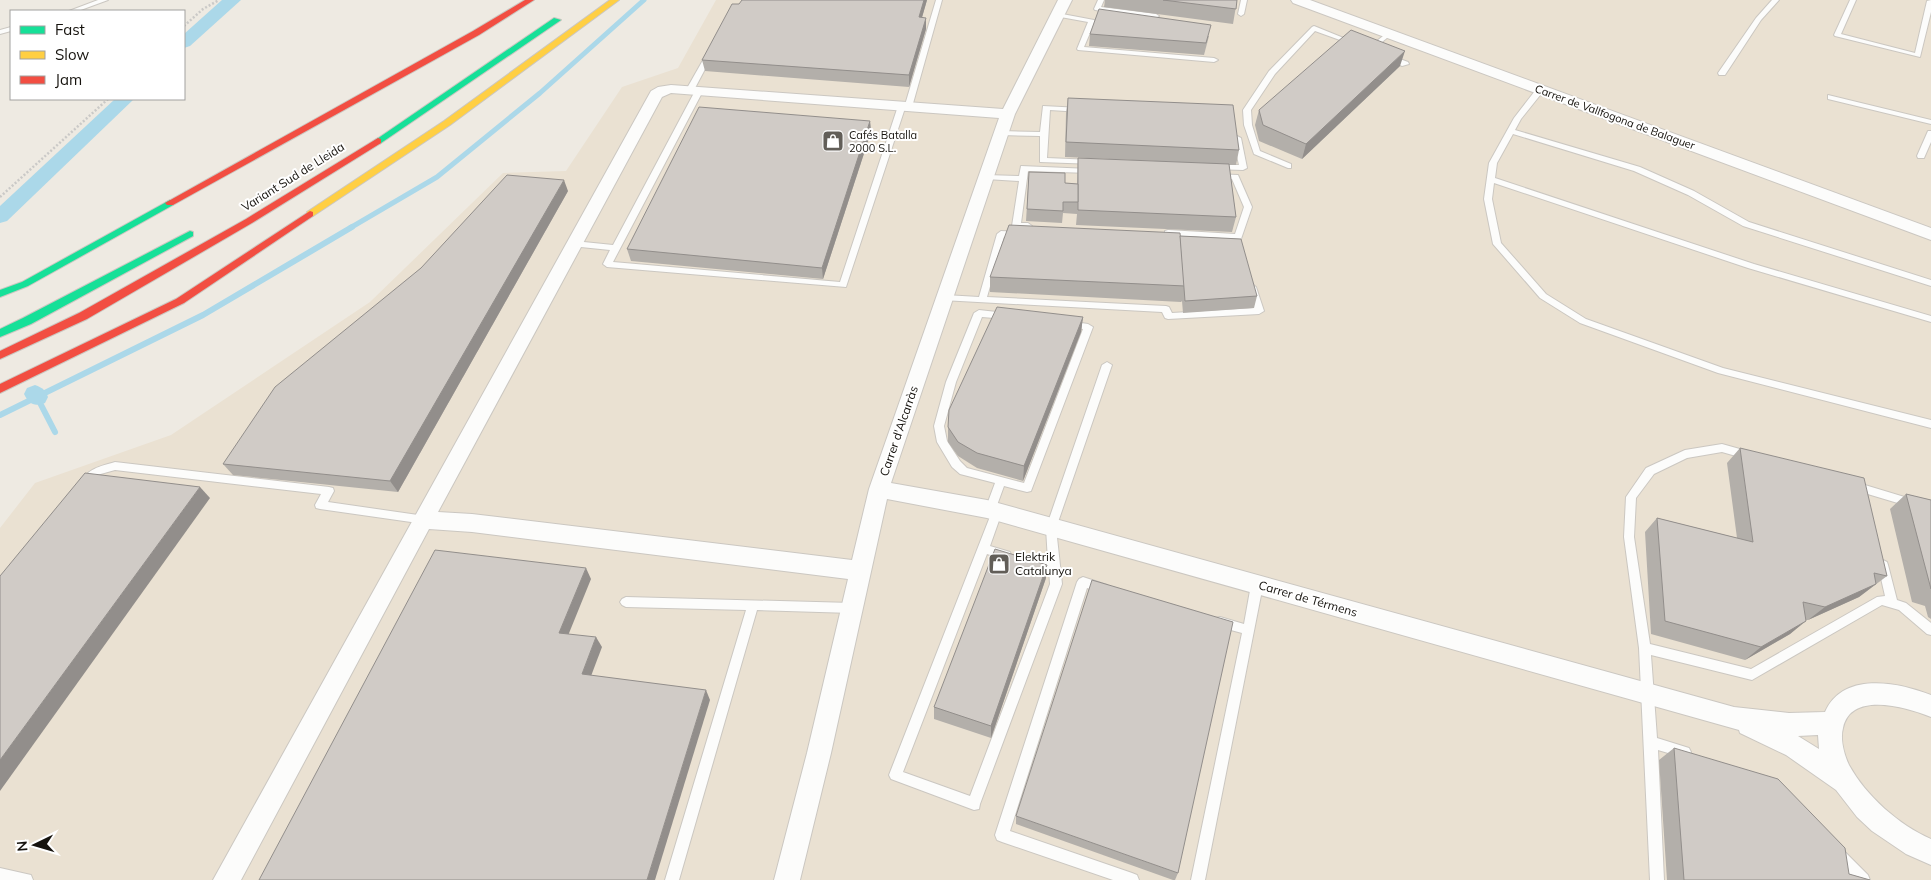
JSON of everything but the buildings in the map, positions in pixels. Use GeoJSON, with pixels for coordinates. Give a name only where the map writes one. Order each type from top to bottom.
{"type":"FeatureCollection","features":[{"type":"Feature","properties":{"kind":"highway"},"geometry":{"type":"LineString","coordinates":[[0,294],[25,284],[60,265],[468,38],[530,0]]}},
{"type":"Feature","properties":{"kind":"highway"},"geometry":{"type":"LineString","coordinates":[[0,389],[180,300],[447,123],[615,0]]}},
{"type":"Feature","properties":{"kind":"highway","name":"Variant Sud de Lleida"},"geometry":{"type":"LineString","coordinates":[[0,355],[83,316],[249,221],[393,132],[571,11]]}},
{"type":"Feature","properties":{"kind":"highway"},"geometry":{"type":"LineString","coordinates":[[0,333],[27,321],[202,226]]}},
{"type":"Feature","properties":{"kind":"street","name":"Carrer de Vallfogona de Balaguer"},"geometry":{"type":"LineString","coordinates":[[1298,0],[1929,230]]}},
{"type":"Feature","properties":{"kind":"street","name":"Carrer d'Alcarràs"},"geometry":{"type":"LineString","coordinates":[[787,880],[819,753],[880,489],[1008,114],[1061,8]]}},
{"type":"Feature","properties":{"kind":"street"},"geometry":{"type":"LineString","coordinates":[[226,880],[425,520],[653,98],[666,89],[1008,114]]}},
{"type":"Feature","properties":{"kind":"street","name":"Carrer de Térmens"},"geometry":{"type":"LineString","coordinates":[[880,489],[993,511],[1734,718],[1789,725],[1831,723]]}},
{"type":"Feature","properties":{"kind":"street"},"geometry":{"type":"LineString","coordinates":[[425,520],[491,525],[861,571]]}},
{"type":"Feature","properties":{"kind":"street"},"geometry":{"type":"LineString","coordinates":[[1931,706],[1911,698],[1883,693],[1859,696],[1842,706],[1831,723],[1830,740],[1834,760],[1845,781],[1865,808],[1893,831],[1931,852]]}},
{"type":"Feature","properties":{"kind":"street","name":"Carrer de Térmens"},"geometry":{"type":"LineString","coordinates":[[1734,718],[1795,747],[1845,781]]}},
{"type":"Feature","properties":{"kind":"lane"},"geometry":{"type":"LineString","coordinates":[[75,10],[105,0]]}},
{"type":"Feature","properties":{"kind":"lane"},"geometry":{"type":"LineString","coordinates":[[711,49],[695,91],[608,264],[843,285],[940,0]]}},
{"type":"Feature","properties":{"kind":"lane"},"geometry":{"type":"LineString","coordinates":[[1100,0],[1097,9],[1156,16]]}},
{"type":"Feature","properties":{"kind":"lane"},"geometry":{"type":"LineString","coordinates":[[1241,14],[1244,0]]}},
{"type":"Feature","properties":{"kind":"lane"},"geometry":{"type":"LineString","coordinates":[[1722,73],[1758,19],[1776,0]]}},
{"type":"Feature","properties":{"kind":"lane"},"geometry":{"type":"LineString","coordinates":[[1853,0],[1837,35],[1918,56],[1929,0]]}},
{"type":"Feature","properties":{"kind":"lane"},"geometry":{"type":"LineString","coordinates":[[1061,8],[1092,21],[1080,49],[1214,60]]}},
{"type":"Feature","properties":{"kind":"lane"},"geometry":{"type":"LineString","coordinates":[[1288,166],[1257,152],[1248,125],[1248,110],[1272,73],[1314,28],[1405,64]]}},
{"type":"Feature","properties":{"kind":"lane"},"geometry":{"type":"LineString","coordinates":[[1370,50],[1390,33]]}},
{"type":"Feature","properties":{"kind":"lane"},"geometry":{"type":"LineString","coordinates":[[1541,89],[1518,118],[1493,164],[1488,199],[1497,244],[1543,296],[1583,320],[1721,371],[1931,424]]}},
{"type":"Feature","properties":{"kind":"lane"},"geometry":{"type":"LineString","coordinates":[[1832,97],[1931,122]]}},
{"type":"Feature","properties":{"kind":"lane"},"geometry":{"type":"LineString","coordinates":[[1035,227],[1016,226],[1024,168],[1100,167],[1043,160],[1046,108],[1085,110]]}},
{"type":"Feature","properties":{"kind":"lane"},"geometry":{"type":"LineString","coordinates":[[1161,233],[1238,237],[1248,207],[1235,177],[1206,171],[1243,168],[1235,125]]}},
{"type":"Feature","properties":{"kind":"lane"},"geometry":{"type":"LineString","coordinates":[[1511,131],[1637,169],[1691,193],[1746,224],[1931,283]]}},
{"type":"Feature","properties":{"kind":"lane"},"geometry":{"type":"LineString","coordinates":[[1001,134],[1044,134]]}},
{"type":"Feature","properties":{"kind":"lane"},"geometry":{"type":"LineString","coordinates":[[1920,156],[1931,134]]}},
{"type":"Feature","properties":{"kind":"lane"},"geometry":{"type":"LineString","coordinates":[[986,177],[1023,179]]}},
{"type":"Feature","properties":{"kind":"lane"},"geometry":{"type":"LineString","coordinates":[[1491,179],[1752,266],[1931,319]]}},
{"type":"Feature","properties":{"kind":"lane"},"geometry":{"type":"LineString","coordinates":[[982,300],[1000,234],[1029,236]]}},
{"type":"Feature","properties":{"kind":"lane"},"geometry":{"type":"LineString","coordinates":[[1164,242],[1241,246]]}},
{"type":"Feature","properties":{"kind":"lane"},"geometry":{"type":"LineString","coordinates":[[574,244],[616,248]]}},
{"type":"Feature","properties":{"kind":"lane"},"geometry":{"type":"LineString","coordinates":[[945,298],[1166,309],[1168,316],[1259,311],[1249,274]]}},
{"type":"Feature","properties":{"kind":"lane"},"geometry":{"type":"LineString","coordinates":[[1013,317],[979,313],[951,382],[940,426],[942,442],[956,464],[964,471],[1027,488],[1088,327],[1060,323]]}},
{"type":"Feature","properties":{"kind":"lane"},"geometry":{"type":"LineString","coordinates":[[1001,481],[984,549],[895,775],[974,804],[1056,584],[1051,528],[1107,365]]}},
{"type":"Feature","properties":{"kind":"lane"},"geometry":{"type":"LineString","coordinates":[[1657,880],[1645,648],[1629,538],[1631,497],[1650,472],[1685,454],[1722,448],[1761,459]]}},
{"type":"Feature","properties":{"kind":"lane"},"geometry":{"type":"LineString","coordinates":[[75,495],[94,472],[115,466],[329,491],[320,505],[425,520]]}},
{"type":"Feature","properties":{"kind":"lane"},"geometry":{"type":"LineString","coordinates":[[1846,483],[1867,493],[1931,509]]}},
{"type":"Feature","properties":{"kind":"lane"},"geometry":{"type":"LineString","coordinates":[[984,549],[1055,567]]}},
{"type":"Feature","properties":{"kind":"lane"},"geometry":{"type":"LineString","coordinates":[[1881,555],[1892,603]]}},
{"type":"Feature","properties":{"kind":"lane"},"geometry":{"type":"LineString","coordinates":[[1110,590],[1083,582],[1002,835],[1132,880]]}},
{"type":"Feature","properties":{"kind":"lane"},"geometry":{"type":"LineString","coordinates":[[1198,880],[1257,585]]}},
{"type":"Feature","properties":{"kind":"lane"},"geometry":{"type":"LineString","coordinates":[[1645,648],[1752,675],[1881,600],[1902,606],[1931,630]]}},
{"type":"Feature","properties":{"kind":"lane"},"geometry":{"type":"LineString","coordinates":[[626,602],[852,608]]}},
{"type":"Feature","properties":{"kind":"lane"},"geometry":{"type":"LineString","coordinates":[[672,880],[753,606]]}},
{"type":"Feature","properties":{"kind":"lane"},"geometry":{"type":"LineString","coordinates":[[1211,620],[1248,630]]}},
{"type":"Feature","properties":{"kind":"lane"},"geometry":{"type":"LineString","coordinates":[[1651,742],[1696,755]]}},
{"type":"Feature","properties":{"kind":"lane"},"geometry":{"type":"LineString","coordinates":[[1835,852],[1863,880]]}},
{"type":"Feature","properties":{"kind":"lane"},"geometry":{"type":"LineString","coordinates":[[0,876],[26,880]]}},
{"type":"Feature","properties":{"kind":"path"},"geometry":{"type":"LineString","coordinates":[[185,25],[203,9],[219,0]]}},
{"type":"Feature","properties":{"kind":"path"},"geometry":{"type":"LineString","coordinates":[[0,197],[107,100]]}},
{"type":"Feature","properties":{"kind":"shaded area"},"geometry":{"type":"Polygon","coordinates":[[[716,0],[1931,0],[1931,880],[0,880],[0,528],[35,483],[171,435],[370,302],[503,173],[566,171],[622,87],[678,68],[716,0]]]}},
{"type":"Feature","properties":{"kind":"waterway"},"geometry":{"type":"LineString","coordinates":[[185,42],[233,0]]}},
{"type":"Feature","properties":{"kind":"waterway"},"geometry":{"type":"LineString","coordinates":[[350,228],[437,177],[540,93],[644,0]]}},
{"type":"Feature","properties":{"kind":"waterway"},"geometry":{"type":"LineString","coordinates":[[0,217],[124,100]]}},
{"type":"Feature","properties":{"kind":"waterway"},"geometry":{"type":"LineString","coordinates":[[0,415],[203,315],[352,227]]}},
{"type":"Feature","properties":{"kind":"waterway"},"geometry":{"type":"LineString","coordinates":[[37,397],[55,432]]}},
{"type":"Feature","properties":{"kind":"traffic: fast"},"geometry":{"type":"LineString","coordinates":[[378,141],[557,20]]}},
{"type":"Feature","properties":{"kind":"traffic: fast"},"geometry":{"type":"LineString","coordinates":[[0,294],[25,284],[170,203]]}},
{"type":"Feature","properties":{"kind":"traffic: fast"},"geometry":{"type":"LineString","coordinates":[[0,333],[27,321],[190,234]]}},
{"type":"Feature","properties":{"kind":"traffic: slow"},"geometry":{"type":"LineString","coordinates":[[310,214],[447,123],[615,0]]}},
{"type":"Feature","properties":{"kind":"traffic: jam"},"geometry":{"type":"LineString","coordinates":[[170,203],[476,33],[530,0]]}},
{"type":"Feature","properties":{"kind":"traffic: jam"},"geometry":{"type":"LineString","coordinates":[[0,355],[83,316],[249,221],[378,141]]}},
{"type":"Feature","properties":{"kind":"traffic: jam"},"geometry":{"type":"LineString","coordinates":[[0,389],[180,301],[310,214]]}},
{"type":"Feature","properties":{"kind":"place","name":"Cafés Batalla 2000 S.L."},"geometry":{"type":"Point","coordinates":[833,141]}},
{"type":"Feature","properties":{"kind":"place","name":"Elektrik Catalunya"},"geometry":{"type":"Point","coordinates":[999,564]}}]}
